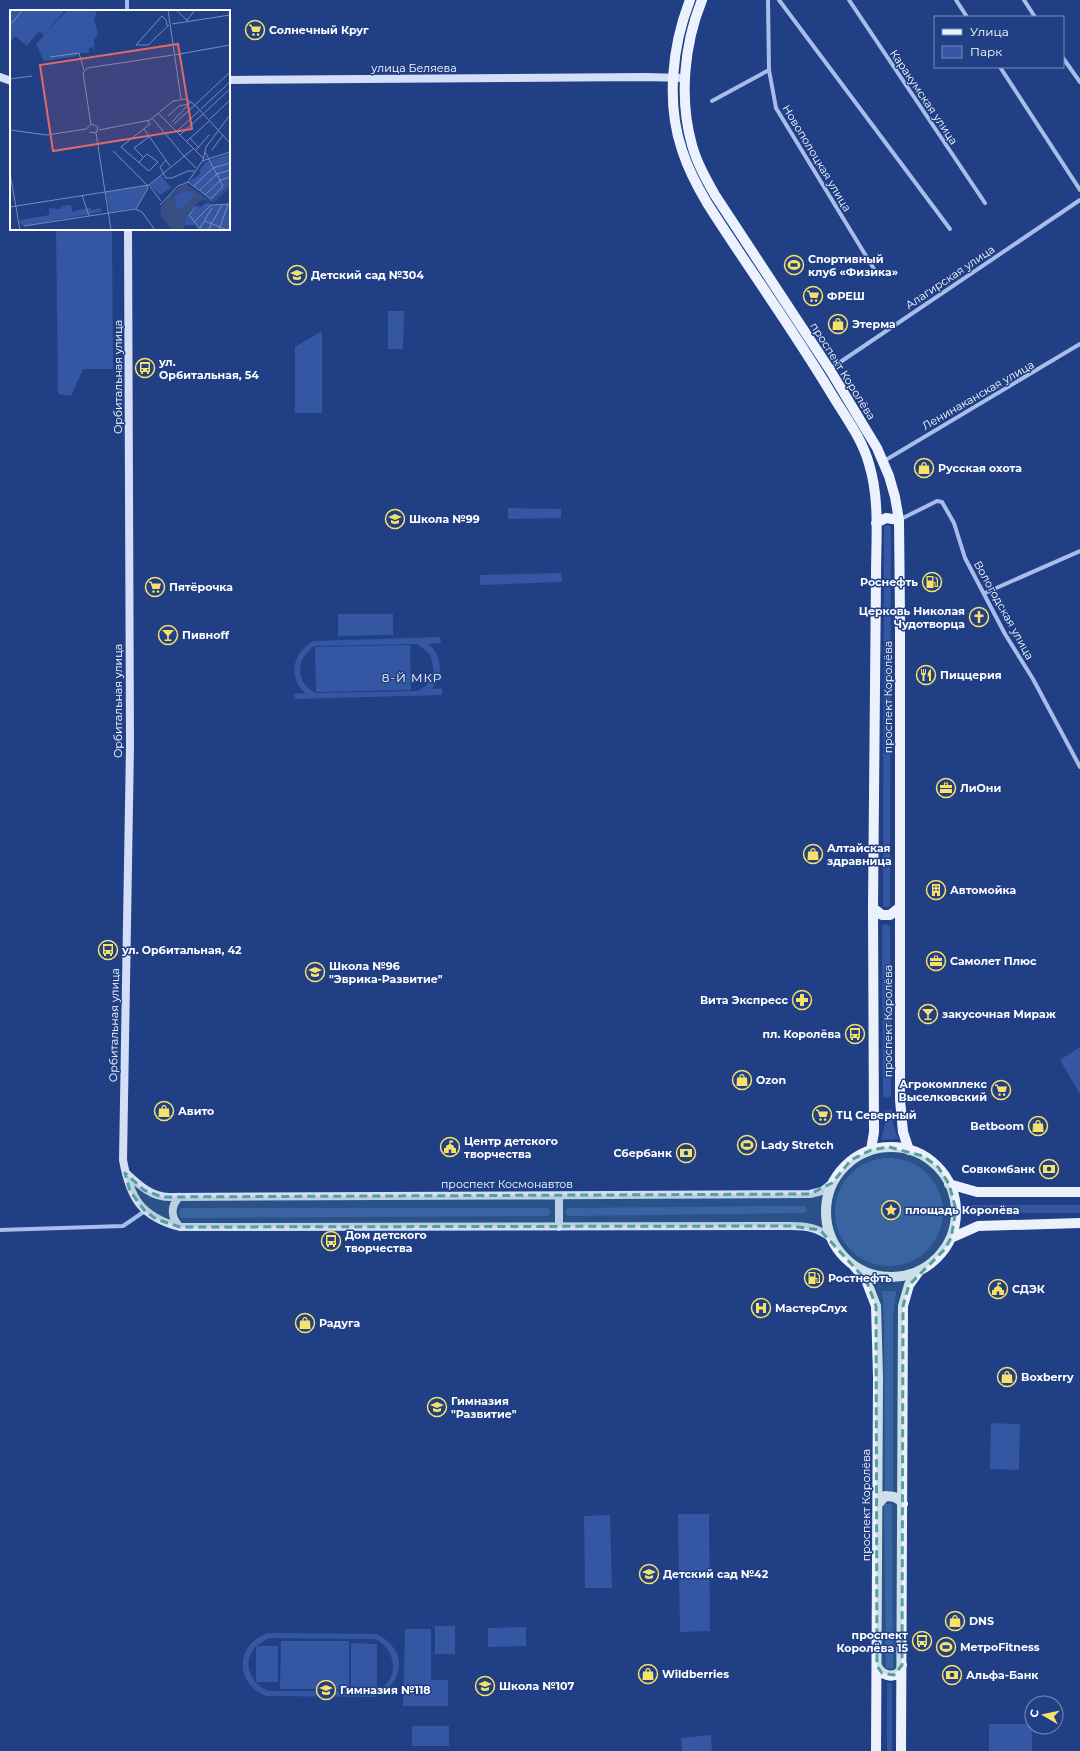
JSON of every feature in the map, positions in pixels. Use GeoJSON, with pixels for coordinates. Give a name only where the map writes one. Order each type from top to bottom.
{"type":"FeatureCollection","features":[{"type":"Feature","properties":{"kind":"main road","name":"проспект Королёва"},"geometry":{"type":"LineString","coordinates":[[690,0],[677,48],[674,78],[674,100],[676,125],[682,149],[692,176],[707,203],[820,376],[861,443],[870,466],[876,523],[873,908],[874,1132],[871,1150]]}},
{"type":"Feature","properties":{"kind":"main road","name":"проспект Королёва"},"geometry":{"type":"LineString","coordinates":[[702,0],[696,13],[688,49],[685,78],[688,125],[692,146],[715,195],[830,370],[884,461],[895,497],[899,520],[900,615],[900,1100],[903,1132],[909,1150]]}},
{"type":"Feature","properties":{"kind":"main road"},"geometry":{"type":"LineString","coordinates":[[0,77],[10,81]]}},
{"type":"Feature","properties":{"kind":"main road","name":"улица Беляева"},"geometry":{"type":"LineString","coordinates":[[230,80],[600,77],[685,78]]}},
{"type":"Feature","properties":{"kind":"main road"},"geometry":{"type":"LineString","coordinates":[[0,82],[10,81]]}},
{"type":"Feature","properties":{"kind":"main road","name":"Орбитальная улица"},"geometry":{"type":"LineString","coordinates":[[125,1173],[123,1160],[130,730],[128,230]]}},
{"type":"Feature","properties":{"kind":"main road"},"geometry":{"type":"LineString","coordinates":[[876,523],[886,518],[899,520]]}},
{"type":"Feature","properties":{"kind":"main road"},"geometry":{"type":"LineString","coordinates":[[873,908],[882,915],[890,916],[899,908]]}},
{"type":"Feature","properties":{"kind":"main road"},"geometry":{"type":"LineString","coordinates":[[889,1147],[909,1150],[923,1156],[938,1167],[949,1184],[954,1197],[956,1210],[951,1238],[945,1249],[930,1265],[919,1271],[906,1276],[891,1278],[875,1276],[854,1266],[838,1250],[830,1237],[826,1217],[827,1199],[832,1183],[840,1171],[851,1160],[871,1150],[889,1147]]}},
{"type":"Feature","properties":{"kind":"main road"},"geometry":{"type":"LineString","coordinates":[[125,1173],[130,1191],[145,1211],[156,1219],[180,1227],[806,1226],[820,1230],[830,1237]]}},
{"type":"Feature","properties":{"kind":"main road","name":"проспект Космонавтов"},"geometry":{"type":"LineString","coordinates":[[125,1173],[144,1190],[162,1197],[810,1194],[822,1191],[832,1183]]}},
{"type":"Feature","properties":{"kind":"main road"},"geometry":{"type":"LineString","coordinates":[[949,1184],[977,1192],[1080,1192]]}},
{"type":"Feature","properties":{"kind":"main road"},"geometry":{"type":"LineString","coordinates":[[559,1196],[559,1227]]}},
{"type":"Feature","properties":{"kind":"main road"},"geometry":{"type":"LineString","coordinates":[[179,1197],[175,1202],[172,1212],[173,1218],[180,1227]]}},
{"type":"Feature","properties":{"kind":"main road"},"geometry":{"type":"LineString","coordinates":[[951,1238],[978,1226],[1080,1223]]}},
{"type":"Feature","properties":{"kind":"main road","name":"проспект Королёва"},"geometry":{"type":"LineString","coordinates":[[854,1266],[866,1280],[876,1306],[878,1377],[876,1751]]}},
{"type":"Feature","properties":{"kind":"main road"},"geometry":{"type":"LineString","coordinates":[[901,1751],[903,1306],[909,1285],[919,1271]]}},
{"type":"Feature","properties":{"kind":"main road"},"geometry":{"type":"LineString","coordinates":[[878,1504],[885,1496],[892,1496],[899,1498],[903,1504]]}},
{"type":"Feature","properties":{"kind":"main road"},"geometry":{"type":"LineString","coordinates":[[877,1666],[882,1673],[891,1676],[897,1674],[902,1665]]}},
{"type":"Feature","properties":{"kind":"street","name":"Новополоцкая улица"},"geometry":{"type":"LineString","coordinates":[[768,0],[769,70],[776,108],[874,269]]}},
{"type":"Feature","properties":{"kind":"street"},"geometry":{"type":"LineString","coordinates":[[779,0],[950,228]]}},
{"type":"Feature","properties":{"kind":"street","name":"Каракумская улица"},"geometry":{"type":"LineString","coordinates":[[849,0],[985,203]]}},
{"type":"Feature","properties":{"kind":"street"},"geometry":{"type":"LineString","coordinates":[[956,0],[966,16]]}},
{"type":"Feature","properties":{"kind":"street"},"geometry":{"type":"LineString","coordinates":[[1024,0],[1034,16]]}},
{"type":"Feature","properties":{"kind":"street"},"geometry":{"type":"LineString","coordinates":[[1064,59],[1080,82]]}},
{"type":"Feature","properties":{"kind":"street"},"geometry":{"type":"LineString","coordinates":[[1001,68],[1080,190]]}},
{"type":"Feature","properties":{"kind":"street"},"geometry":{"type":"LineString","coordinates":[[712,102],[769,70]]}},
{"type":"Feature","properties":{"kind":"street","name":"Алагирская улица"},"geometry":{"type":"LineString","coordinates":[[830,370],[1080,200]]}},
{"type":"Feature","properties":{"kind":"street","name":"Ленинаканская улица"},"geometry":{"type":"LineString","coordinates":[[884,461],[1080,344]]}},
{"type":"Feature","properties":{"kind":"street","name":"Вологодская улица"},"geometry":{"type":"LineString","coordinates":[[899,520],[937,501],[942,502],[954,523],[965,558],[985,593],[1005,634],[1033,679],[1080,767]]}},
{"type":"Feature","properties":{"kind":"street"},"geometry":{"type":"LineString","coordinates":[[985,593],[1080,551]]}},
{"type":"Feature","properties":{"kind":"street"},"geometry":{"type":"LineString","coordinates":[[0,1230],[123,1226],[145,1211]]}},
{"type":"Feature","properties":{"kind":"highlighted area"},"geometry":{"type":"Polygon","coordinates":[[[889,1147],[923,1156],[938,1167],[949,1184],[956,1210],[951,1238],[945,1249],[909,1285],[903,1306],[902,1665],[894,1675],[882,1673],[877,1666],[876,1306],[866,1280],[820,1230],[791,1226],[180,1227],[156,1219],[145,1211],[130,1191],[125,1173],[144,1190],[162,1197],[810,1194],[832,1183],[851,1160],[871,1150],[889,1147]]]}},
{"type":"Feature","properties":{"kind":"green space"},"geometry":{"type":"Polygon","coordinates":[[[56,230],[112,230],[113,369],[83,369],[71,396],[58,394],[56,230]]]}},
{"type":"Feature","properties":{"kind":"green space"},"geometry":{"type":"Polygon","coordinates":[[[388,311],[404,311],[403,349],[388,349],[388,311]]]}},
{"type":"Feature","properties":{"kind":"green space"},"geometry":{"type":"Polygon","coordinates":[[[322,331],[322,413],[295,413],[295,347],[322,331]]]}},
{"type":"Feature","properties":{"kind":"green space"},"geometry":{"type":"Polygon","coordinates":[[[508,508],[561,509],[561,518],[508,519],[508,508]]]}},
{"type":"Feature","properties":{"kind":"green space"},"geometry":{"type":"Polygon","coordinates":[[[884,526],[891,526],[890,907],[883,907],[884,526]]]}},
{"type":"Feature","properties":{"kind":"green space"},"geometry":{"type":"Polygon","coordinates":[[[561,573],[562,582],[480,585],[480,575],[561,573]]]}},
{"type":"Feature","properties":{"kind":"green space"},"geometry":{"type":"Polygon","coordinates":[[[338,614],[393,614],[393,635],[338,636],[338,614]]]}},
{"type":"Feature","properties":{"kind":"green space"},"geometry":{"type":"Polygon","coordinates":[[[440,637],[441,643],[429,644],[437,654],[440,666],[440,672],[432,689],[442,688],[442,695],[295,699],[294,694],[305,693],[299,686],[294,672],[297,658],[306,646],[313,641],[440,637]],[[417,644],[315,646],[308,651],[304,657],[300,670],[301,677],[309,689],[316,693],[418,691],[427,685],[434,670],[430,654],[417,644]]]}},
{"type":"Feature","properties":{"kind":"green space"},"geometry":{"type":"Polygon","coordinates":[[[410,645],[411,690],[316,692],[315,647],[410,645]]]}},
{"type":"Feature","properties":{"kind":"green space"},"geometry":{"type":"Polygon","coordinates":[[[885,924],[890,926],[891,1096],[886,1098],[883,1096],[882,926],[885,924]]]}},
{"type":"Feature","properties":{"kind":"green space"},"geometry":{"type":"Polygon","coordinates":[[[1080,1047],[1080,1094],[1060,1060],[1080,1047]]]}},
{"type":"Feature","properties":{"kind":"green space"},"geometry":{"type":"Polygon","coordinates":[[[884,1110],[892,1110],[893,1123],[898,1139],[881,1140],[885,1123],[884,1110]]]}},
{"type":"Feature","properties":{"kind":"green space"},"geometry":{"type":"Polygon","coordinates":[[[889,1158],[910,1162],[927,1174],[939,1191],[943,1212],[939,1233],[927,1250],[910,1262],[889,1266],[868,1262],[851,1250],[839,1233],[835,1212],[839,1191],[851,1174],[868,1162],[889,1158]]]}},
{"type":"Feature","properties":{"kind":"green space"},"geometry":{"type":"Polygon","coordinates":[[[968,1205],[1080,1205],[1080,1213],[968,1213],[968,1205]]]}},
{"type":"Feature","properties":{"kind":"green space"},"geometry":{"type":"Polygon","coordinates":[[[805,1206],[807,1210],[805,1213],[568,1216],[565,1212],[568,1208],[805,1206]]]}},
{"type":"Feature","properties":{"kind":"green space"},"geometry":{"type":"Polygon","coordinates":[[[181,1208],[548,1208],[551,1211],[548,1216],[181,1218],[179,1212],[181,1208]]]}},
{"type":"Feature","properties":{"kind":"green space"},"geometry":{"type":"Polygon","coordinates":[[[882,1291],[896,1291],[893,1314],[893,1491],[885,1491],[884,1314],[882,1291]]]}},
{"type":"Feature","properties":{"kind":"green space"},"geometry":{"type":"Polygon","coordinates":[[[991,1423],[1020,1424],[1019,1470],[990,1469],[991,1423]]]}},
{"type":"Feature","properties":{"kind":"green space"},"geometry":{"type":"Polygon","coordinates":[[[884,1504],[892,1504],[893,1668],[886,1668],[884,1504]]]}},
{"type":"Feature","properties":{"kind":"green space"},"geometry":{"type":"Polygon","coordinates":[[[678,1514],[709,1514],[710,1631],[680,1632],[678,1514]]]}},
{"type":"Feature","properties":{"kind":"green space"},"geometry":{"type":"Polygon","coordinates":[[[610,1515],[612,1588],[585,1588],[584,1516],[610,1515]]]}},
{"type":"Feature","properties":{"kind":"green space"},"geometry":{"type":"Polygon","coordinates":[[[435,1626],[455,1626],[455,1654],[435,1654],[435,1626]]]}},
{"type":"Feature","properties":{"kind":"green space"},"geometry":{"type":"Polygon","coordinates":[[[526,1627],[526,1646],[488,1647],[488,1628],[526,1627]]]}},
{"type":"Feature","properties":{"kind":"green space"},"geometry":{"type":"Polygon","coordinates":[[[405,1629],[431,1629],[431,1680],[448,1680],[448,1706],[403,1706],[405,1629]]]}},
{"type":"Feature","properties":{"kind":"green space"},"geometry":{"type":"Polygon","coordinates":[[[268,1633],[376,1634],[386,1640],[394,1648],[398,1657],[399,1666],[397,1675],[392,1684],[385,1691],[374,1697],[266,1696],[256,1690],[248,1682],[244,1673],[244,1654],[257,1638],[268,1633]],[[269,1638],[256,1646],[249,1658],[252,1677],[256,1683],[268,1691],[372,1692],[383,1687],[389,1680],[392,1673],[392,1657],[388,1650],[375,1639],[269,1638]]]}},
{"type":"Feature","properties":{"kind":"green space"},"geometry":{"type":"Polygon","coordinates":[[[281,1641],[349,1641],[349,1689],[280,1689],[281,1641]]]}},
{"type":"Feature","properties":{"kind":"green space"},"geometry":{"type":"Polygon","coordinates":[[[351,1643],[377,1644],[377,1688],[351,1688],[351,1643]]]}},
{"type":"Feature","properties":{"kind":"green space"},"geometry":{"type":"Polygon","coordinates":[[[256,1646],[278,1646],[278,1682],[256,1682],[256,1646]]]}},
{"type":"Feature","properties":{"kind":"green space"},"geometry":{"type":"Polygon","coordinates":[[[887,1683],[892,1683],[892,1751],[887,1751],[887,1683]]]}},
{"type":"Feature","properties":{"kind":"green space"},"geometry":{"type":"Polygon","coordinates":[[[989,1724],[1024,1724],[1024,1735],[1032,1735],[1032,1751],[989,1751],[989,1724]]]}},
{"type":"Feature","properties":{"kind":"green space"},"geometry":{"type":"Polygon","coordinates":[[[412,1726],[449,1726],[449,1746],[412,1746],[412,1726]]]}},
{"type":"Feature","properties":{"kind":"green space"},"geometry":{"type":"Polygon","coordinates":[[[711,1735],[712,1751],[682,1751],[681,1738],[711,1735]]]}},
{"type":"Feature","properties":{"kind":"place","name":"Солнечный Круг"},"geometry":{"type":"Point","coordinates":[255,30]}},
{"type":"Feature","properties":{"kind":"place","name":"Спортивный клуб «Физика»"},"geometry":{"type":"Point","coordinates":[794,265]}},
{"type":"Feature","properties":{"kind":"place","name":"Детский сад №304"},"geometry":{"type":"Point","coordinates":[297,275]}},
{"type":"Feature","properties":{"kind":"place","name":"ФРЕШ"},"geometry":{"type":"Point","coordinates":[813,296]}},
{"type":"Feature","properties":{"kind":"place","name":"Этерма"},"geometry":{"type":"Point","coordinates":[838,324]}},
{"type":"Feature","properties":{"kind":"place","name":"ул. Орбитальная, 54"},"geometry":{"type":"Point","coordinates":[145,368]}},
{"type":"Feature","properties":{"kind":"place","name":"Русская охота"},"geometry":{"type":"Point","coordinates":[924,468]}},
{"type":"Feature","properties":{"kind":"place","name":"Школа №99"},"geometry":{"type":"Point","coordinates":[395,519]}},
{"type":"Feature","properties":{"kind":"place","name":"Роснефть"},"geometry":{"type":"Point","coordinates":[932,582]}},
{"type":"Feature","properties":{"kind":"place","name":"Пятёрочка"},"geometry":{"type":"Point","coordinates":[155,587]}},
{"type":"Feature","properties":{"kind":"place","name":"Церковь Николая Чудотворца"},"geometry":{"type":"Point","coordinates":[979,617]}},
{"type":"Feature","properties":{"kind":"place","name":"Пивноff"},"geometry":{"type":"Point","coordinates":[168,635]}},
{"type":"Feature","properties":{"kind":"place","name":"Пиццерия"},"geometry":{"type":"Point","coordinates":[926,675]}},
{"type":"Feature","properties":{"kind":"place","name":"ЛиОни"},"geometry":{"type":"Point","coordinates":[946,788]}},
{"type":"Feature","properties":{"kind":"place","name":"Алтайская здравница"},"geometry":{"type":"Point","coordinates":[813,854]}},
{"type":"Feature","properties":{"kind":"place","name":"Автомойка"},"geometry":{"type":"Point","coordinates":[936,890]}},
{"type":"Feature","properties":{"kind":"place","name":"ул. Орбитальная, 42"},"geometry":{"type":"Point","coordinates":[108,950]}},
{"type":"Feature","properties":{"kind":"place","name":"Самолет Плюс"},"geometry":{"type":"Point","coordinates":[936,961]}},
{"type":"Feature","properties":{"kind":"place","name":"Школа №96 \"Эврика-Развитие\""},"geometry":{"type":"Point","coordinates":[315,972]}},
{"type":"Feature","properties":{"kind":"place","name":"Вита Экспресс"},"geometry":{"type":"Point","coordinates":[802,1000]}},
{"type":"Feature","properties":{"kind":"place","name":"закусочная Мираж"},"geometry":{"type":"Point","coordinates":[928,1014]}},
{"type":"Feature","properties":{"kind":"place","name":"пл. Королёва"},"geometry":{"type":"Point","coordinates":[855,1034]}},
{"type":"Feature","properties":{"kind":"place","name":"Ozon"},"geometry":{"type":"Point","coordinates":[742,1080]}},
{"type":"Feature","properties":{"kind":"place","name":"Агрокомплекс Выселковский"},"geometry":{"type":"Point","coordinates":[1001,1090]}},
{"type":"Feature","properties":{"kind":"place","name":"Авито"},"geometry":{"type":"Point","coordinates":[164,1111]}},
{"type":"Feature","properties":{"kind":"place","name":"ТЦ Северный"},"geometry":{"type":"Point","coordinates":[822,1115]}},
{"type":"Feature","properties":{"kind":"place","name":"Betboom"},"geometry":{"type":"Point","coordinates":[1038,1126]}},
{"type":"Feature","properties":{"kind":"place","name":"Lady Stretch"},"geometry":{"type":"Point","coordinates":[747,1145]}},
{"type":"Feature","properties":{"kind":"place","name":"Центр детского творчества"},"geometry":{"type":"Point","coordinates":[450,1147]}},
{"type":"Feature","properties":{"kind":"place","name":"Сбербанк"},"geometry":{"type":"Point","coordinates":[686,1153]}},
{"type":"Feature","properties":{"kind":"place","name":"Совкомбанк"},"geometry":{"type":"Point","coordinates":[1049,1169]}},
{"type":"Feature","properties":{"kind":"place","name":"площадь Королёва"},"geometry":{"type":"Point","coordinates":[891,1210]}},
{"type":"Feature","properties":{"kind":"place","name":"Дом детского творчества"},"geometry":{"type":"Point","coordinates":[331,1241]}},
{"type":"Feature","properties":{"kind":"place","name":"Ростнефть"},"geometry":{"type":"Point","coordinates":[814,1278]}},
{"type":"Feature","properties":{"kind":"place","name":"СДЭК"},"geometry":{"type":"Point","coordinates":[998,1289]}},
{"type":"Feature","properties":{"kind":"place","name":"МастерСлух"},"geometry":{"type":"Point","coordinates":[761,1308]}},
{"type":"Feature","properties":{"kind":"place","name":"Радуга"},"geometry":{"type":"Point","coordinates":[305,1323]}},
{"type":"Feature","properties":{"kind":"place","name":"Boxberry"},"geometry":{"type":"Point","coordinates":[1007,1377]}},
{"type":"Feature","properties":{"kind":"place","name":"Гимназия \"Развитие\""},"geometry":{"type":"Point","coordinates":[437,1407]}},
{"type":"Feature","properties":{"kind":"place","name":"Детский сад №42"},"geometry":{"type":"Point","coordinates":[649,1574]}},
{"type":"Feature","properties":{"kind":"place","name":"DNS"},"geometry":{"type":"Point","coordinates":[955,1621]}},
{"type":"Feature","properties":{"kind":"place","name":"проспект Королёва 15"},"geometry":{"type":"Point","coordinates":[922,1641]}},
{"type":"Feature","properties":{"kind":"place","name":"МетроFitness"},"geometry":{"type":"Point","coordinates":[946,1647]}},
{"type":"Feature","properties":{"kind":"place","name":"Wildberries"},"geometry":{"type":"Point","coordinates":[648,1674]}},
{"type":"Feature","properties":{"kind":"place","name":"Альфа-Банк"},"geometry":{"type":"Point","coordinates":[952,1675]}},
{"type":"Feature","properties":{"kind":"place","name":"Школа №107"},"geometry":{"type":"Point","coordinates":[485,1686]}},
{"type":"Feature","properties":{"kind":"place","name":"Гимназия №118"},"geometry":{"type":"Point","coordinates":[326,1690]}},
{"type":"Feature","properties":{"kind":"district","name":"8-Й МКР"},"geometry":{"type":"Point","coordinates":[412,678]}}]}
